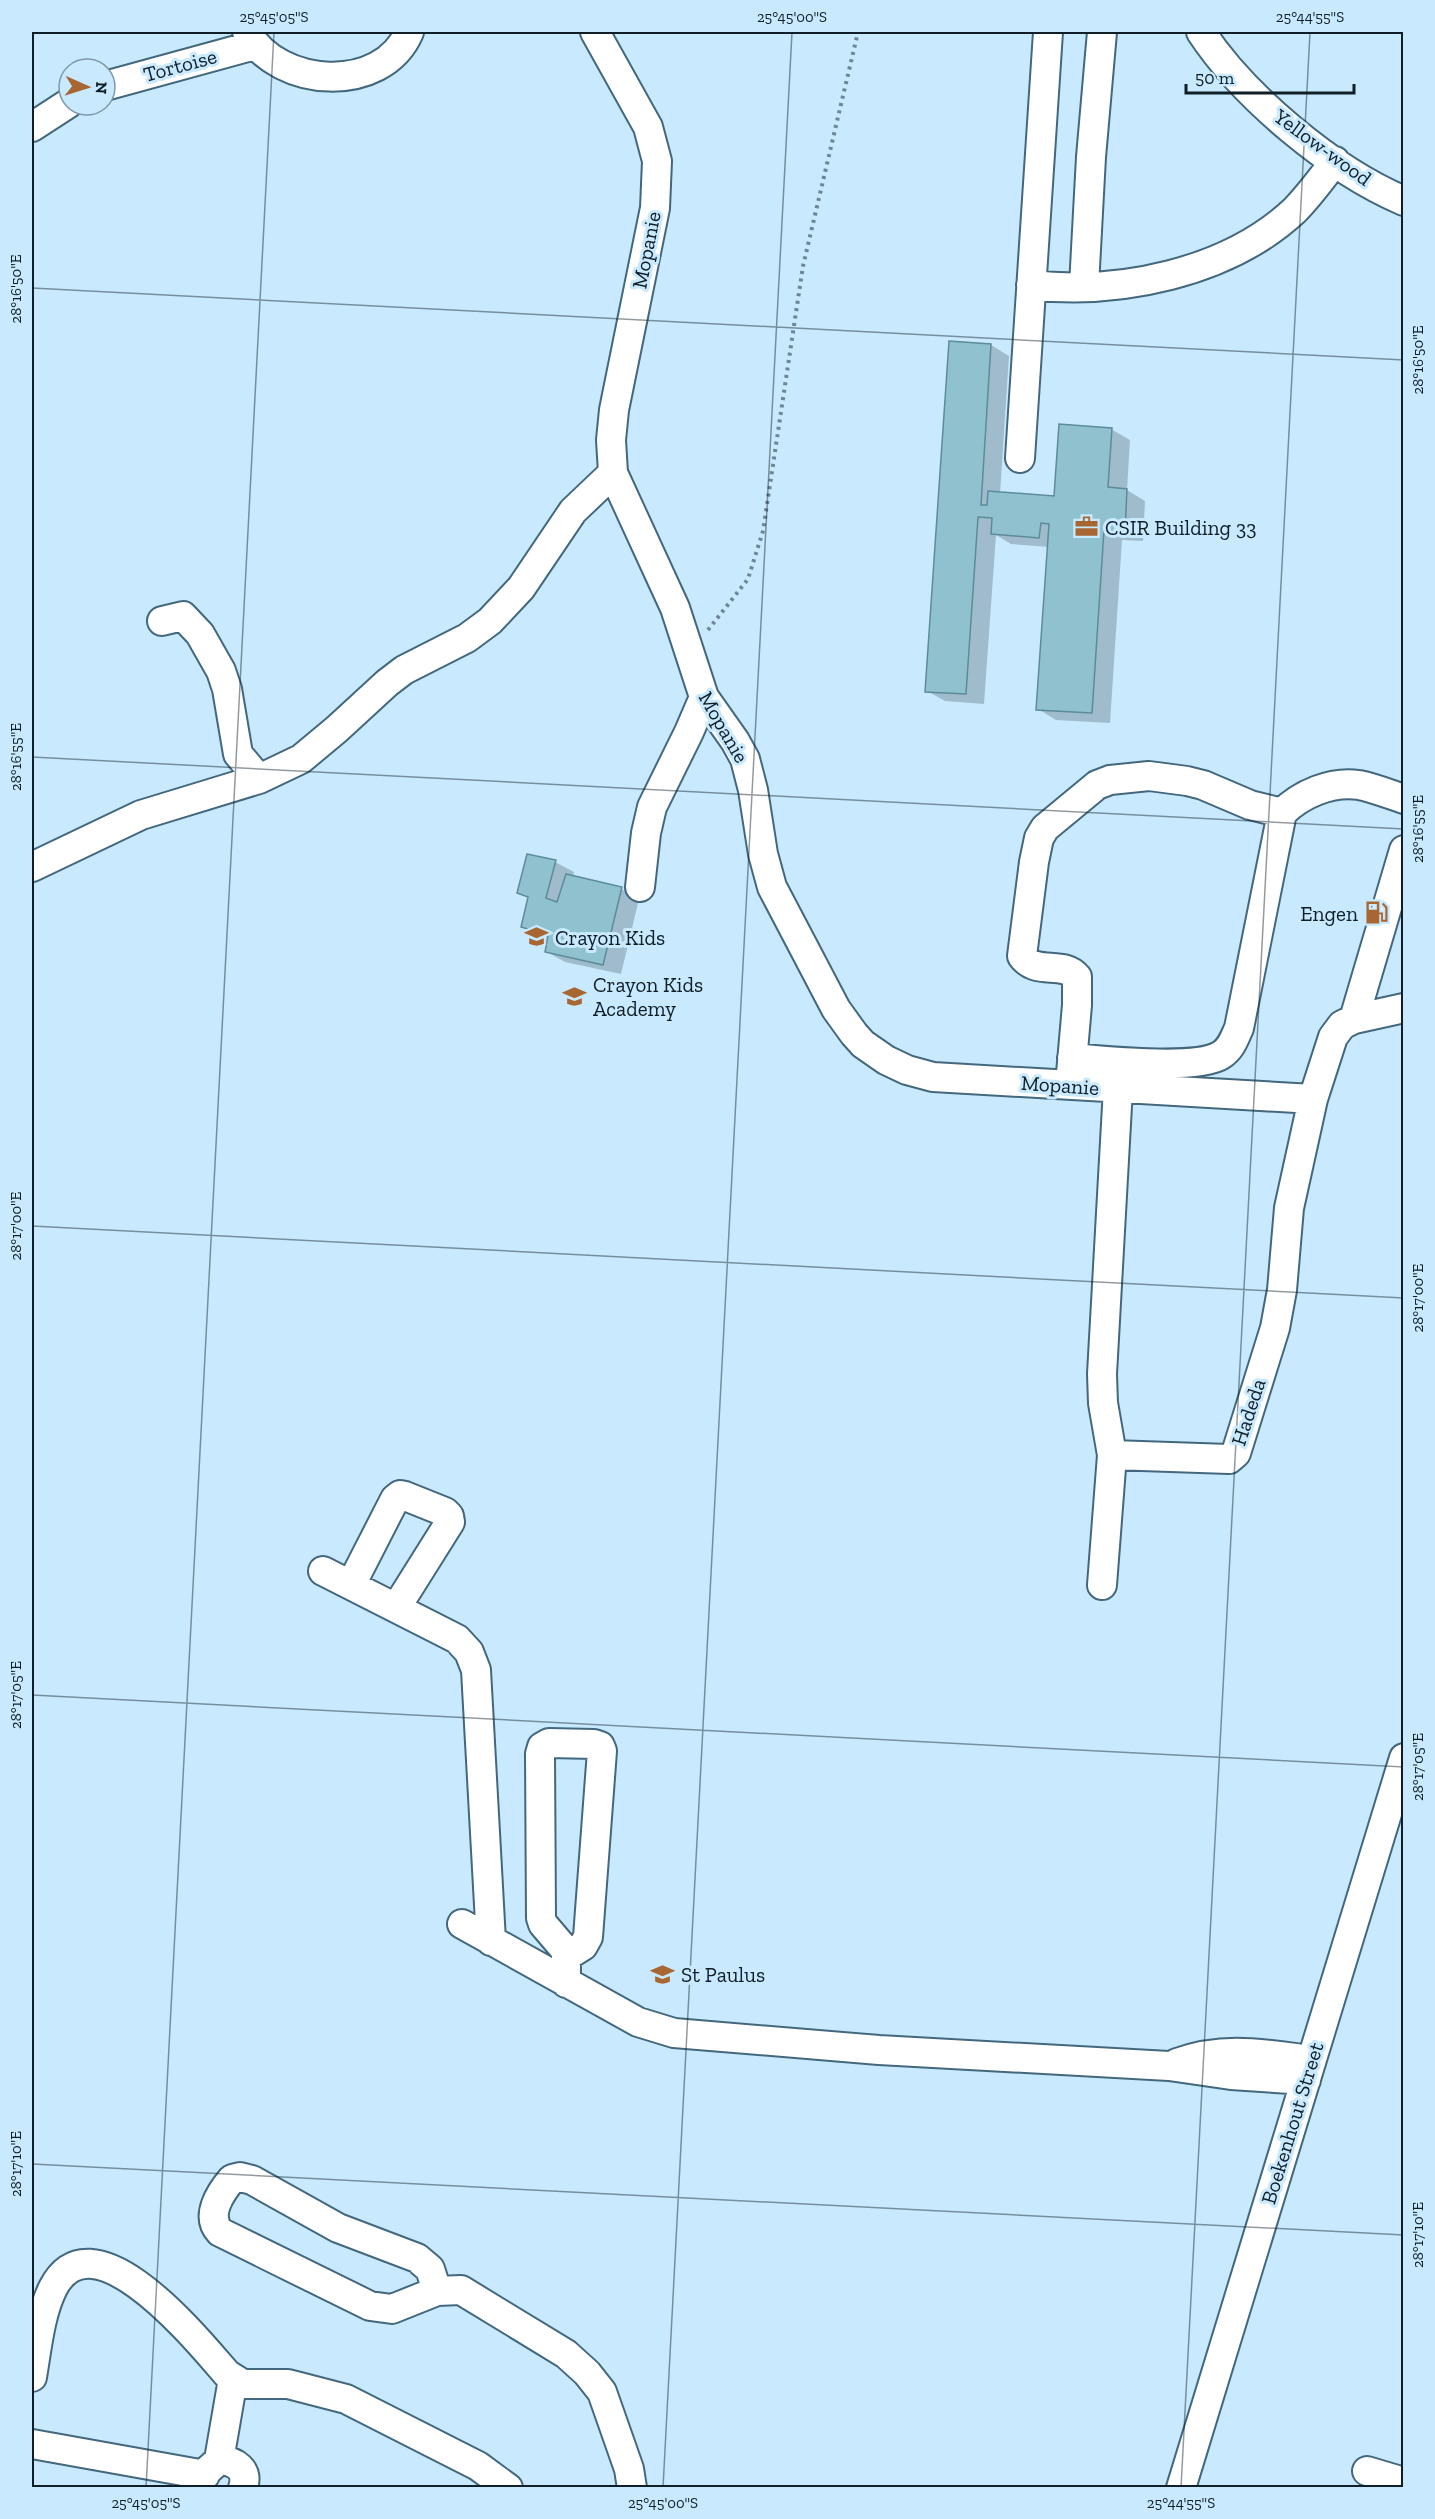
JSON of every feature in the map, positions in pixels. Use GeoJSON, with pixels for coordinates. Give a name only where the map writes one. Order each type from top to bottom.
{"type":"FeatureCollection","features":[{"type":"Feature","properties":{"kind":"street"},"geometry":{"type":"LineString","coordinates":[[251,38],[275,61],[302,73],[356,74],[368,72],[387,61],[402,46],[410,32]]}},
{"type":"Feature","properties":{"kind":"street","name":"Mopanie"},"geometry":{"type":"LineString","coordinates":[[595,32],[648,127],[657,161],[655,207],[614,410],[611,440],[613,473],[675,608],[704,697],[745,759],[753,790],[763,854],[772,887],[836,1009],[863,1044],[895,1065],[933,1077],[1071,1072],[1118,1088],[1313,1099]]}},
{"type":"Feature","properties":{"kind":"street"},"geometry":{"type":"LineString","coordinates":[[1020,458],[1048,32]]}},
{"type":"Feature","properties":{"kind":"street"},"geometry":{"type":"LineString","coordinates":[[1084,286],[1091,158],[1102,32]]}},
{"type":"Feature","properties":{"kind":"street","name":"Yellow-wood"},"geometry":{"type":"LineString","coordinates":[[1201,32],[1236,77],[1276,115],[1335,161],[1404,201]]}},
{"type":"Feature","properties":{"kind":"street","name":"Tortoise"},"geometry":{"type":"LineString","coordinates":[[117,82],[251,38]]}},
{"type":"Feature","properties":{"kind":"street"},"geometry":{"type":"LineString","coordinates":[[32,127],[57,111]]}},
{"type":"Feature","properties":{"kind":"street"},"geometry":{"type":"LineString","coordinates":[[1031,285],[1084,286],[1138,283],[1179,272],[1240,248],[1268,231],[1294,210],[1335,161]]}},
{"type":"Feature","properties":{"kind":"street"},"geometry":{"type":"LineString","coordinates":[[32,867],[141,815],[259,779],[301,759],[404,670],[455,644],[490,621],[521,588],[573,511],[613,473]]}},
{"type":"Feature","properties":{"kind":"street"},"geometry":{"type":"LineString","coordinates":[[162,621],[183,616],[200,634],[221,671],[227,689],[238,754],[259,779]]}},
{"type":"Feature","properties":{"kind":"street"},"geometry":{"type":"LineString","coordinates":[[640,887],[646,833],[652,807],[704,697]]}},
{"type":"Feature","properties":{"kind":"street"},"geometry":{"type":"LineString","coordinates":[[1282,813],[1250,805],[1203,785],[1149,776],[1110,780],[1097,784],[1045,828],[1036,846],[1022,956],[1034,966],[1066,970],[1075,973],[1077,977],[1071,1072],[1127,1063],[1206,1062],[1223,1054],[1232,1045],[1239,1028],[1282,813],[1294,802],[1318,790],[1338,785],[1358,785],[1404,799]]}},
{"type":"Feature","properties":{"kind":"street"},"geometry":{"type":"LineString","coordinates":[[1354,1019],[1404,850]]}},
{"type":"Feature","properties":{"kind":"street","name":"Hadeda"},"geometry":{"type":"LineString","coordinates":[[1112,1455],[1223,1460],[1236,1453],[1275,1328],[1282,1290],[1289,1208],[1313,1099],[1333,1036],[1342,1025],[1354,1019],[1404,1008]]}},
{"type":"Feature","properties":{"kind":"street"},"geometry":{"type":"LineString","coordinates":[[1102,1585],[1112,1455],[1102,1402],[1102,1374],[1118,1088]]}},
{"type":"Feature","properties":{"kind":"street"},"geometry":{"type":"LineString","coordinates":[[351,1585],[395,1499],[400,1495],[445,1512],[450,1522],[396,1608]]}},
{"type":"Feature","properties":{"kind":"street"},"geometry":{"type":"LineString","coordinates":[[323,1571],[456,1639],[469,1652],[476,1670],[491,1941]]}},
{"type":"Feature","properties":{"kind":"street"},"geometry":{"type":"LineString","coordinates":[[549,1743],[594,1744],[600,1746],[602,1751],[588,1937],[566,1970],[562,1945],[543,1924],[541,1918],[540,1754],[542,1747],[549,1743]]}},
{"type":"Feature","properties":{"kind":"street","name":"Boekenhout Street"},"geometry":{"type":"LineString","coordinates":[[1181,2487],[1308,2070],[1399,1789],[1404,1758]]}},
{"type":"Feature","properties":{"kind":"street"},"geometry":{"type":"LineString","coordinates":[[462,1924],[491,1941],[566,1970],[638,2022],[674,2034],[879,2050],[1170,2066],[1203,2072],[1308,2070]]}},
{"type":"Feature","properties":{"kind":"street"},"geometry":{"type":"LineString","coordinates":[[437,2291],[432,2273],[417,2258],[338,2228],[252,2180],[240,2177],[232,2180],[214,2207],[213,2219],[220,2232],[375,2308],[392,2309],[437,2291],[454,2289],[467,2293],[540,2336],[577,2363],[602,2392],[629,2469],[632,2487]]}},
{"type":"Feature","properties":{"kind":"street"},"geometry":{"type":"LineString","coordinates":[[32,2377],[44,2318],[53,2289],[70,2268],[87,2263],[123,2276],[153,2294],[240,2382],[288,2384],[346,2399],[478,2466],[508,2487]]}},
{"type":"Feature","properties":{"kind":"street"},"geometry":{"type":"LineString","coordinates":[[32,2444],[231,2477],[240,2382]]}},
{"type":"Feature","properties":{"kind":"street"},"geometry":{"type":"LineString","coordinates":[[1367,2471],[1404,2482]]}},
{"type":"Feature","properties":{"kind":"path"},"geometry":{"type":"LineString","coordinates":[[701,638],[748,579],[763,531],[803,266],[858,32]]}},
{"type":"Feature","properties":{"kind":"building","name":"CSIR Building 33"},"geometry":{"type":"Polygon","coordinates":[[[949,341],[991,344],[981,505],[987,505],[988,491],[1054,496],[1059,424],[1112,428],[1108,487],[1127,489],[1125,532],[1104,530],[1092,713],[1036,710],[1049,524],[1041,523],[1039,538],[991,534],[992,518],[978,517],[966,694],[925,692],[949,341]]]}},
{"type":"Feature","properties":{"kind":"building"},"geometry":{"type":"Polygon","coordinates":[[[527,854],[556,860],[546,898],[557,902],[566,874],[622,887],[603,965],[545,952],[548,935],[521,927],[528,897],[517,893],[527,854]]]}},
{"type":"Feature","properties":{"kind":"place","name":"CSIR Building 33"},"geometry":{"type":"Point","coordinates":[1087,527]}},
{"type":"Feature","properties":{"kind":"place","name":"Engen"},"geometry":{"type":"Point","coordinates":[1376,913]}},
{"type":"Feature","properties":{"kind":"place","name":"Crayon Kids"},"geometry":{"type":"Point","coordinates":[537,937]}},
{"type":"Feature","properties":{"kind":"place","name":"Crayon Kids Academy"},"geometry":{"type":"Point","coordinates":[575,996]}},
{"type":"Feature","properties":{"kind":"place","name":"St Paulus"},"geometry":{"type":"Point","coordinates":[663,1974]}}]}
